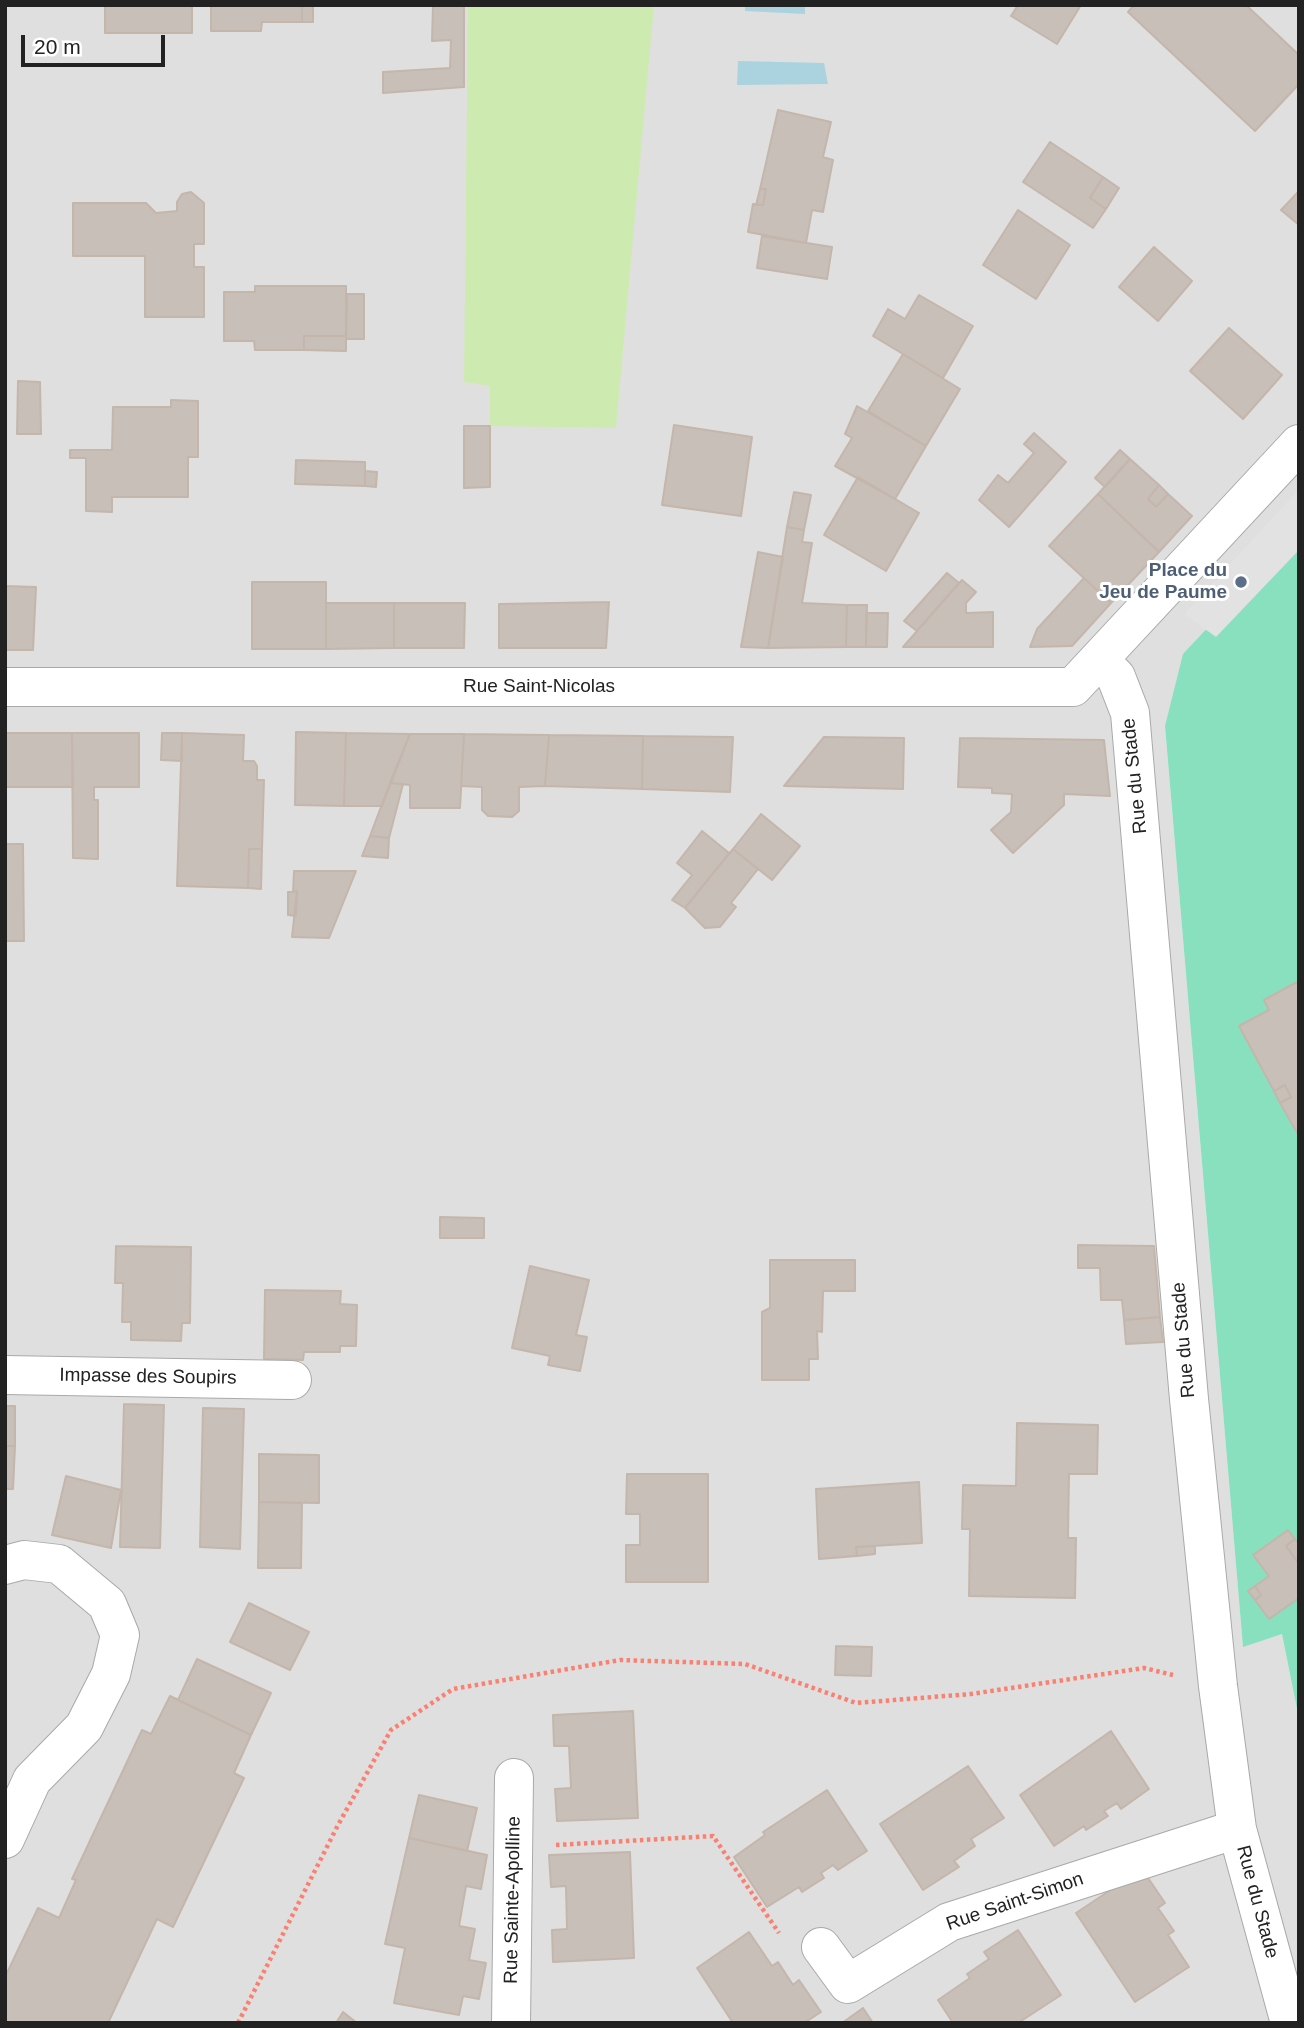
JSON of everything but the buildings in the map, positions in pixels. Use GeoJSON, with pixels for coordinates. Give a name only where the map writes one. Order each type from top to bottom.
{"type":"FeatureCollection","features":[{"type":"Feature","properties":{"kind":"street"},"geometry":{"type":"LineString","coordinates":[[1086,673],[1299,444]]}},
{"type":"Feature","properties":{"kind":"street","name":"Rue Saint-Nicolas"},"geometry":{"type":"LineString","coordinates":[[5,687],[1086,673]]}},
{"type":"Feature","properties":{"kind":"street","name":"Rue du Stade"},"geometry":{"type":"LineString","coordinates":[[1086,673],[1116,677],[1130,713],[1189,1399],[1218,1686],[1237,1829],[1290,2023]]}},
{"type":"Feature","properties":{"kind":"street","name":"Impasse des Soupirs"},"geometry":{"type":"LineString","coordinates":[[5,1375],[292,1380]]}},
{"type":"Feature","properties":{"kind":"street"},"geometry":{"type":"LineString","coordinates":[[5,1565],[24,1560],[59,1564],[107,1604],[120,1635],[111,1674],[84,1727],[32,1780],[5,1839]]}},
{"type":"Feature","properties":{"kind":"street","name":"Rue Sainte-Apolline"},"geometry":{"type":"LineString","coordinates":[[511,2023],[514,1778]]}},
{"type":"Feature","properties":{"kind":"street","name":"Rue Saint-Simon"},"geometry":{"type":"LineString","coordinates":[[821,1947],[848,1984],[949,1922],[1237,1829]]}},
{"type":"Feature","properties":{"kind":"path"},"geometry":{"type":"LineString","coordinates":[[238,2023],[338,1825],[391,1730],[453,1689],[620,1660],[745,1664],[856,1703],[971,1694],[1144,1668],[1218,1686]]}},
{"type":"Feature","properties":{"kind":"path"},"geometry":{"type":"LineString","coordinates":[[513,1847],[713,1836],[799,1962],[821,1947]]}},
{"type":"Feature","properties":{"kind":"shaded area"},"geometry":{"type":"Polygon","coordinates":[[[5,5],[1299,5],[1299,530],[1165,726],[1243,1646],[1282,1634],[1299,1719],[1299,2023],[5,2023],[5,5]]]}},
{"type":"Feature","properties":{"kind":"shaded area","name":"Place du Jeu de Paume"},"geometry":{"type":"Polygon","coordinates":[[[1299,489],[1299,550],[1216,637],[1184,614],[1299,489]]]}},
{"type":"Feature","properties":{"kind":"green space"},"geometry":{"type":"Polygon","coordinates":[[[468,5],[654,5],[616,428],[490,426],[490,386],[464,382],[468,5]]]}},
{"type":"Feature","properties":{"kind":"green space"},"geometry":{"type":"Polygon","coordinates":[[[1299,530],[1299,1719],[1282,1634],[1243,1647],[1165,726],[1183,654],[1299,530]]]}},
{"type":"Feature","properties":{"kind":"water"},"geometry":{"type":"Polygon","coordinates":[[[745,5],[805,5],[805,14],[745,11],[745,5]]]}},
{"type":"Feature","properties":{"kind":"water"},"geometry":{"type":"Polygon","coordinates":[[[738,61],[824,63],[828,84],[737,85],[738,61]]]}},
{"type":"Feature","properties":{"kind":"place","name":"Place du Jeu de Paume"},"geometry":{"type":"Point","coordinates":[1241,582]}}]}
